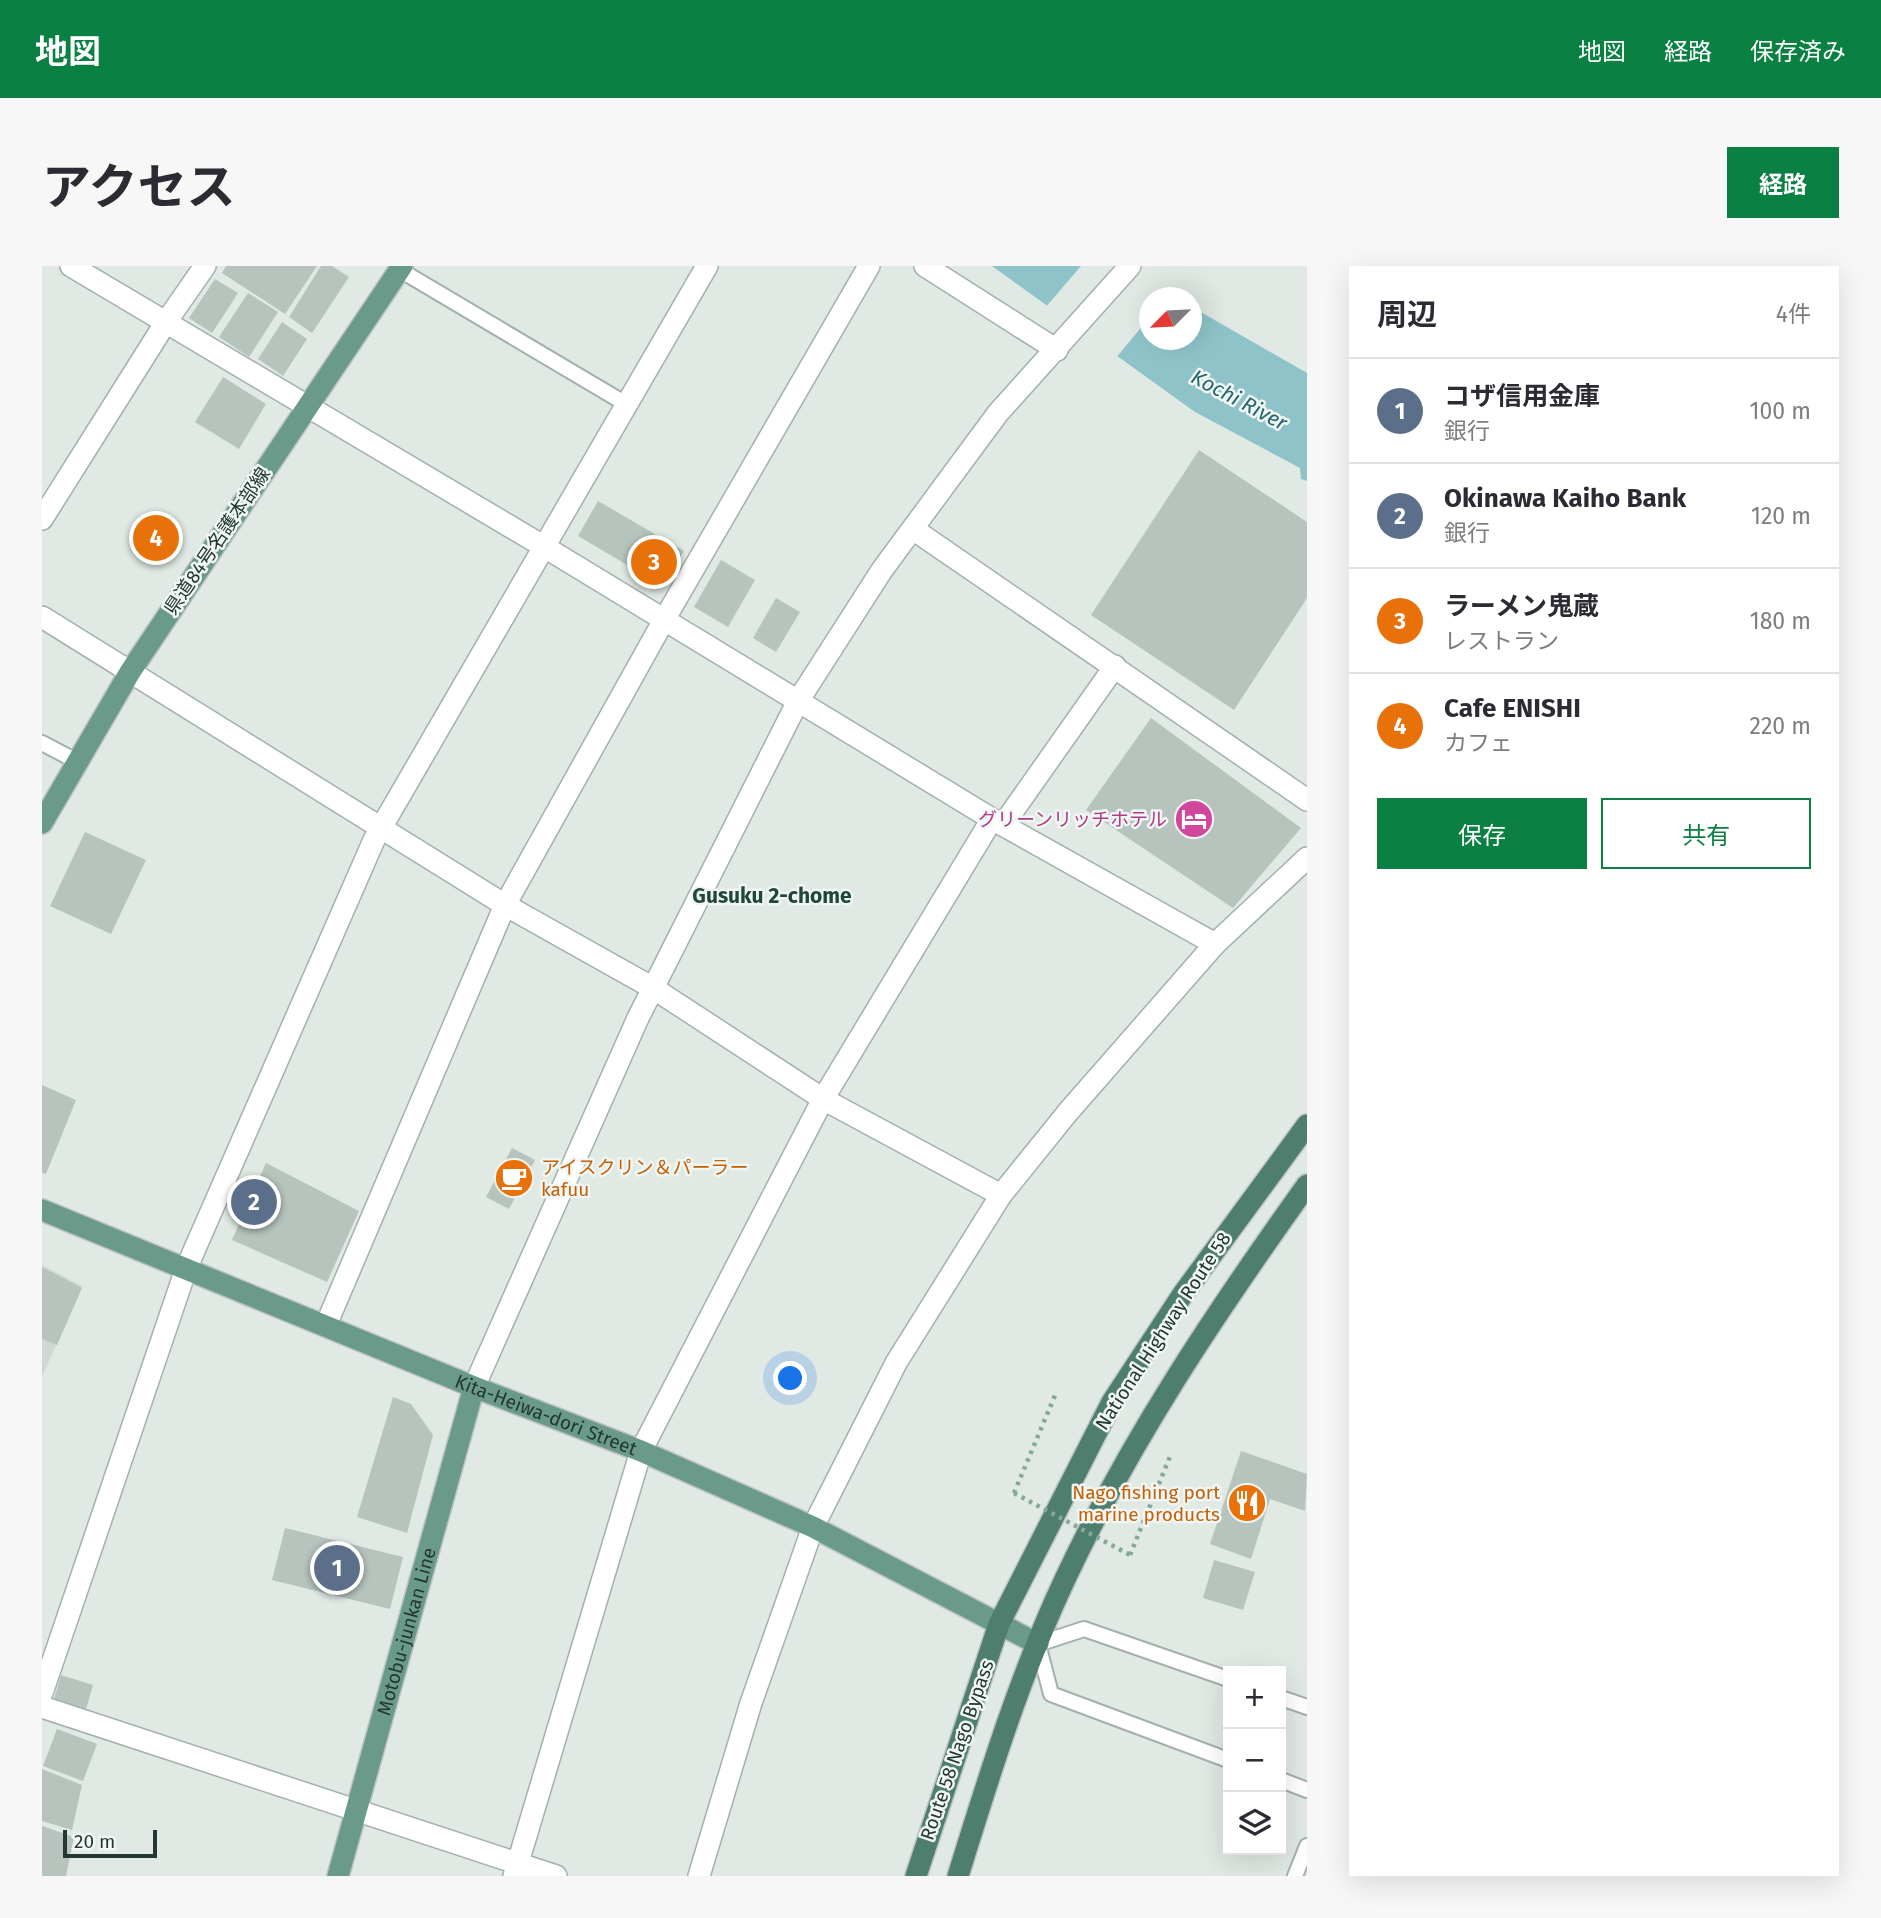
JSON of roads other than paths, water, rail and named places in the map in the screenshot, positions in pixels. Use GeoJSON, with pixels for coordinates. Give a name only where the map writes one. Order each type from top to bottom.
{"type":"FeatureCollection","features":[{"type":"Feature","properties":{"kind":"highway","name":"National Highway Route 58"},"geometry":{"type":"LineString","coordinates":[[999,1624],[1112,1402],[1184,1294],[1307,1125]]}},
{"type":"Feature","properties":{"kind":"highway","name":"National Highway Route 58"},"geometry":{"type":"LineString","coordinates":[[1038,1644],[1065,1577],[1138,1437],[1210,1322],[1307,1185]]}},
{"type":"Feature","properties":{"kind":"highway","name":"Route 58 Nago Bypass"},"geometry":{"type":"LineString","coordinates":[[916,1876],[999,1624]]}},
{"type":"Feature","properties":{"kind":"highway","name":"Route 58 Nago Bypass"},"geometry":{"type":"LineString","coordinates":[[958,1876],[1038,1644]]}},
{"type":"Feature","properties":{"kind":"main road","name":"県道84号名護本部線"},"geometry":{"type":"LineString","coordinates":[[42,823],[130,672],[401,268]]}},
{"type":"Feature","properties":{"kind":"main road","name":"Kita-Heiwa-dori Street"},"geometry":{"type":"LineString","coordinates":[[42,1210],[474,1387],[641,1451],[813,1527],[1038,1644]]}},
{"type":"Feature","properties":{"kind":"main road","name":"Motobu-junkan Line"},"geometry":{"type":"LineString","coordinates":[[338,1876],[474,1387]]}},
{"type":"Feature","properties":{"kind":"street"},"geometry":{"type":"LineString","coordinates":[[71,266],[543,546],[997,822],[1215,944]]}},
{"type":"Feature","properties":{"kind":"street"},"geometry":{"type":"LineString","coordinates":[[42,519],[166,322],[205,266]]}},
{"type":"Feature","properties":{"kind":"street"},"geometry":{"type":"LineString","coordinates":[[42,1693],[186,1269],[382,826],[707,266]]}},
{"type":"Feature","properties":{"kind":"street"},"geometry":{"type":"LineString","coordinates":[[326,1325],[505,905],[664,620],[869,266]]}},
{"type":"Feature","properties":{"kind":"street"},"geometry":{"type":"LineString","coordinates":[[925,266],[1062,344]]}},
{"type":"Feature","properties":{"kind":"street"},"geometry":{"type":"LineString","coordinates":[[474,1387],[502,1317],[653,988],[798,701],[882,570],[998,413],[1129,267]]}},
{"type":"Feature","properties":{"kind":"street"},"geometry":{"type":"LineString","coordinates":[[913,529],[1307,800]]}},
{"type":"Feature","properties":{"kind":"street"},"geometry":{"type":"LineString","coordinates":[[42,617],[382,826],[505,905],[653,988],[823,1099],[1001,1195]]}},
{"type":"Feature","properties":{"kind":"street"},"geometry":{"type":"LineString","coordinates":[[516,1870],[641,1451],[823,1099],[997,822],[1115,666]]}},
{"type":"Feature","properties":{"kind":"street"},"geometry":{"type":"LineString","coordinates":[[699,1876],[751,1703],[813,1527],[896,1363],[1001,1195],[1068,1112],[1215,944],[1307,858]]}},
{"type":"Feature","properties":{"kind":"street"},"geometry":{"type":"LineString","coordinates":[[42,1707],[356,1811],[516,1870],[556,1876]]}},
{"type":"Feature","properties":{"kind":"lane"},"geometry":{"type":"LineString","coordinates":[[401,268],[626,404]]}},
{"type":"Feature","properties":{"kind":"lane"},"geometry":{"type":"LineString","coordinates":[[42,743],[78,762]]}},
{"type":"Feature","properties":{"kind":"lane"},"geometry":{"type":"LineString","coordinates":[[1223,1677],[1084,1629],[1038,1644],[1051,1694],[1223,1758]]}},
{"type":"Feature","properties":{"kind":"lane"},"geometry":{"type":"LineString","coordinates":[[1286,1700],[1307,1707]]}},
{"type":"Feature","properties":{"kind":"lane"},"geometry":{"type":"LineString","coordinates":[[1286,1782],[1307,1790]]}},
{"type":"Feature","properties":{"kind":"lane"},"geometry":{"type":"LineString","coordinates":[[1295,1876],[1307,1846]]}},
{"type":"Feature","properties":{"kind":"water","name":"Kochi River"},"geometry":{"type":"Polygon","coordinates":[[[992,266],[1121,266],[1158,287],[1139,287],[1139,350],[1202,350],[1202,313],[1307,373],[1307,481],[1301,479],[1300,468],[1195,412],[992,266]]]}},
{"type":"Feature","properties":{"kind":"place","name":"Cafe ENISHI"},"geometry":{"type":"Point","coordinates":[156,538]}},
{"type":"Feature","properties":{"kind":"place","name":"ラーメン鬼蔵"},"geometry":{"type":"Point","coordinates":[654,562]}},
{"type":"Feature","properties":{"kind":"place","name":"グリーンリッチホテル"},"geometry":{"type":"Point","coordinates":[1194,819]}},
{"type":"Feature","properties":{"kind":"place","name":"アイスクリン＆パーラー kafuu"},"geometry":{"type":"Point","coordinates":[514,1178]}},
{"type":"Feature","properties":{"kind":"place","name":"Okinawa Kaiho Bank"},"geometry":{"type":"Point","coordinates":[254,1202]}},
{"type":"Feature","properties":{"kind":"place","name":"Nago fishing port marine products"},"geometry":{"type":"Point","coordinates":[1247,1503]}},
{"type":"Feature","properties":{"kind":"place","name":"コザ信用金庫"},"geometry":{"type":"Point","coordinates":[337,1568]}},
{"type":"Feature","properties":{"kind":"district","name":"Gusuku 2-chome"},"geometry":{"type":"Point","coordinates":[772,896]}}]}
